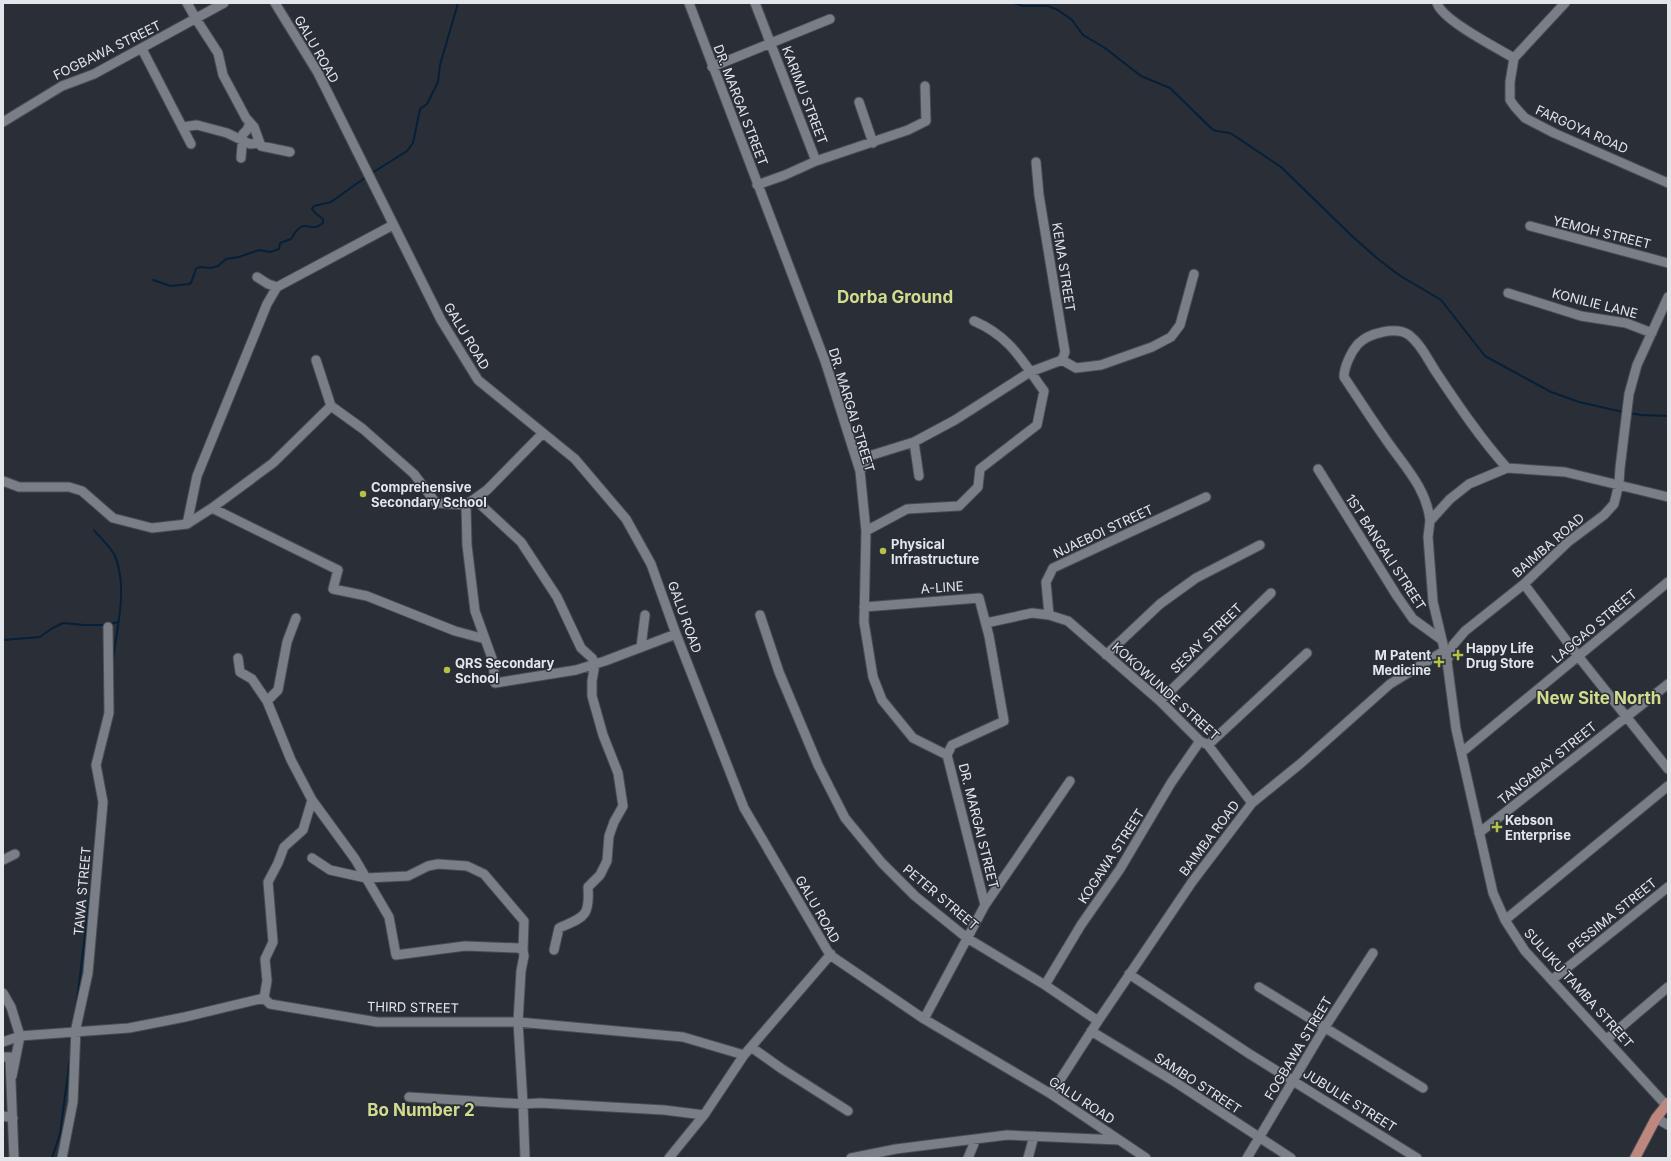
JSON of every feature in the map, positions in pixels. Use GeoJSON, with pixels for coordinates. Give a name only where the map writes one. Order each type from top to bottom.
{"type":"FeatureCollection","features":[{"type":"Feature","properties":{"kind":"main road"},"geometry":{"type":"LineString","coordinates":[[1635,1158],[1656,1118],[1667,1104]]}},
{"type":"Feature","properties":{"kind":"street"},"geometry":{"type":"LineString","coordinates":[[188,3],[196,19],[218,53],[223,76],[246,118],[254,127],[260,144]]}},
{"type":"Feature","properties":{"kind":"street","name":"FOGBAWA STREET"},"geometry":{"type":"LineString","coordinates":[[3,122],[62,86],[94,74],[224,3]]}},
{"type":"Feature","properties":{"kind":"street","name":"GALU ROAD"},"geometry":{"type":"LineString","coordinates":[[275,3],[318,73],[441,320],[478,380],[575,459],[626,519],[651,564],[676,634],[744,808],[831,955],[924,1018],[1051,1094],[1146,1158]]}},
{"type":"Feature","properties":{"kind":"street","name":"DR. MARGAI STREET"},"geometry":{"type":"LineString","coordinates":[[689,3],[824,361],[860,471],[866,531],[864,622],[873,677],[882,700],[913,738],[947,755],[986,905]]}},
{"type":"Feature","properties":{"kind":"street","name":"KARIMU STREET"},"geometry":{"type":"LineString","coordinates":[[755,3],[816,161],[785,175],[757,185]]}},
{"type":"Feature","properties":{"kind":"street"},"geometry":{"type":"LineString","coordinates":[[1437,3],[1439,8],[1448,18],[1514,58],[1565,3]]}},
{"type":"Feature","properties":{"kind":"street"},"geometry":{"type":"LineString","coordinates":[[712,67],[830,20]]}},
{"type":"Feature","properties":{"kind":"street"},"geometry":{"type":"LineString","coordinates":[[142,49],[191,144]]}},
{"type":"Feature","properties":{"kind":"street","name":"FARGOYA ROAD"},"geometry":{"type":"LineString","coordinates":[[1514,58],[1510,82],[1510,100],[1525,118],[1554,133],[1668,183]]}},
{"type":"Feature","properties":{"kind":"street"},"geometry":{"type":"LineString","coordinates":[[816,161],[873,143],[908,130],[926,121],[925,86]]}},
{"type":"Feature","properties":{"kind":"street"},"geometry":{"type":"LineString","coordinates":[[859,102],[873,143]]}},
{"type":"Feature","properties":{"kind":"street"},"geometry":{"type":"LineString","coordinates":[[241,158],[243,134],[247,130],[250,123]]}},
{"type":"Feature","properties":{"kind":"street"},"geometry":{"type":"LineString","coordinates":[[182,127],[197,125],[227,133],[250,144],[260,144],[261,146],[290,152]]}},
{"type":"Feature","properties":{"kind":"street","name":"KEMA STREET"},"geometry":{"type":"LineString","coordinates":[[1036,162],[1039,195],[1065,352],[1062,360]]}},
{"type":"Feature","properties":{"kind":"street"},"geometry":{"type":"LineString","coordinates":[[187,524],[196,476],[267,304],[277,287],[394,225]]}},
{"type":"Feature","properties":{"kind":"street","name":"YEMOH STREET"},"geometry":{"type":"LineString","coordinates":[[1530,226],[1668,263]]}},
{"type":"Feature","properties":{"kind":"street"},"geometry":{"type":"LineString","coordinates":[[860,471],[869,456],[914,442],[955,420],[1030,372],[1048,364],[1062,360],[1076,368],[1101,365],[1152,347],[1171,337],[1180,325],[1194,274]]}},
{"type":"Feature","properties":{"kind":"street"},"geometry":{"type":"LineString","coordinates":[[257,277],[268,284],[277,287]]}},
{"type":"Feature","properties":{"kind":"street","name":"KONILIE LANE"},"geometry":{"type":"LineString","coordinates":[[1508,293],[1581,316],[1626,322],[1652,333]]}},
{"type":"Feature","properties":{"kind":"street","name":"BAIMBA ROAD"},"geometry":{"type":"LineString","coordinates":[[1447,661],[1453,645],[1466,631],[1524,584],[1568,542],[1604,515],[1614,504],[1619,484],[1629,394],[1637,365],[1668,297]]}},
{"type":"Feature","properties":{"kind":"street"},"geometry":{"type":"LineString","coordinates":[[866,531],[907,510],[959,506],[978,487],[980,469],[1037,425],[1044,391],[1010,344],[990,328],[974,321]]}},
{"type":"Feature","properties":{"kind":"street","name":"SULUKU TAMBA STREET"},"geometry":{"type":"LineString","coordinates":[[1507,468],[1491,450],[1425,354],[1410,336],[1402,331],[1391,330],[1373,335],[1359,343],[1344,370],[1344,377],[1386,441],[1419,485],[1426,500],[1430,521],[1428,537],[1433,602],[1447,661],[1451,701],[1493,893],[1505,920],[1525,951],[1553,979],[1667,1104]]}},
{"type":"Feature","properties":{"kind":"street"},"geometry":{"type":"LineString","coordinates":[[316,360],[331,406],[362,429],[414,474],[436,502],[466,506],[487,490],[543,433]]}},
{"type":"Feature","properties":{"kind":"street"},"geometry":{"type":"LineString","coordinates":[[3,481],[19,487],[68,487],[82,491],[113,518],[152,528],[187,524],[212,508],[273,463],[331,406]]}},
{"type":"Feature","properties":{"kind":"street"},"geometry":{"type":"LineString","coordinates":[[914,442],[919,476]]}},
{"type":"Feature","properties":{"kind":"street"},"geometry":{"type":"LineString","coordinates":[[1430,521],[1446,503],[1469,484],[1507,468],[1566,472],[1668,497]]}},
{"type":"Feature","properties":{"kind":"street","name":"1ST BANGALI STREET"},"geometry":{"type":"LineString","coordinates":[[1318,469],[1397,596],[1413,619],[1442,640]]}},
{"type":"Feature","properties":{"kind":"street","name":"NJAEBOI STREET"},"geometry":{"type":"LineString","coordinates":[[1049,615],[1046,582],[1053,568],[1206,497]]}},
{"type":"Feature","properties":{"kind":"street"},"geometry":{"type":"LineString","coordinates":[[476,498],[482,506],[521,542],[557,597],[581,648],[592,658],[595,664],[592,681],[592,696],[603,735],[618,773],[623,806],[614,822],[609,836],[607,861],[600,874],[588,887],[589,903],[586,915],[576,921],[558,928],[554,950]]}},
{"type":"Feature","properties":{"kind":"street"},"geometry":{"type":"LineString","coordinates":[[466,506],[467,545],[475,611],[493,661],[495,683],[576,670],[676,634]]}},
{"type":"Feature","properties":{"kind":"street"},"geometry":{"type":"LineString","coordinates":[[212,508],[338,570],[333,589],[367,596],[455,631],[485,639]]}},
{"type":"Feature","properties":{"kind":"street"},"geometry":{"type":"LineString","coordinates":[[1106,655],[1160,604],[1196,578],[1260,544]]}},
{"type":"Feature","properties":{"kind":"street","name":"LAGGAO STREET"},"geometry":{"type":"LineString","coordinates":[[1462,752],[1668,582]]}},
{"type":"Feature","properties":{"kind":"street"},"geometry":{"type":"LineString","coordinates":[[1524,584],[1578,656],[1668,769]]}},
{"type":"Feature","properties":{"kind":"street","name":"SESAY STREET"},"geometry":{"type":"LineString","coordinates":[[1160,701],[1271,593]]}},
{"type":"Feature","properties":{"kind":"street","name":"A-LINE"},"geometry":{"type":"LineString","coordinates":[[864,607],[979,598],[986,623]]}},
{"type":"Feature","properties":{"kind":"street"},"geometry":{"type":"LineString","coordinates":[[947,755],[952,745],[1004,722],[986,623],[1032,613],[1049,615]]}},
{"type":"Feature","properties":{"kind":"street"},"geometry":{"type":"LineString","coordinates":[[641,647],[645,615]]}},
{"type":"Feature","properties":{"kind":"street","name":"PETER STREET"},"geometry":{"type":"LineString","coordinates":[[760,615],[779,672],[818,765],[845,818],[882,864],[909,891],[967,938],[1045,985],[1098,1021]]}},
{"type":"Feature","properties":{"kind":"street","name":"KOKOWUNDE STREET"},"geometry":{"type":"LineString","coordinates":[[1049,615],[1068,621],[1160,701],[1204,743],[1252,803]]}},
{"type":"Feature","properties":{"kind":"street"},"geometry":{"type":"LineString","coordinates":[[267,701],[278,690],[287,642],[296,618]]}},
{"type":"Feature","properties":{"kind":"street","name":"TAWA STREET"},"geometry":{"type":"LineString","coordinates":[[62,1158],[73,1102],[76,1033],[88,973],[103,802],[96,765],[109,713],[108,627]]}},
{"type":"Feature","properties":{"kind":"street","name":"BAIMBA ROAD"},"geometry":{"type":"LineString","coordinates":[[1051,1094],[1091,1031],[1192,882],[1252,803],[1300,764],[1390,684],[1444,651]]}},
{"type":"Feature","properties":{"kind":"street","name":"KOGAWA STREET"},"geometry":{"type":"LineString","coordinates":[[1045,985],[1081,925],[1120,869],[1171,783],[1204,743],[1308,653]]}},
{"type":"Feature","properties":{"kind":"street"},"geometry":{"type":"LineString","coordinates":[[238,658],[240,672],[252,679],[267,701],[291,760],[312,800],[355,859],[390,917],[396,955],[465,946],[518,948],[522,950]]}},
{"type":"Feature","properties":{"kind":"street","name":"TANGABAY STREET"},"geometry":{"type":"LineString","coordinates":[[1479,833],[1668,684]]}},
{"type":"Feature","properties":{"kind":"street"},"geometry":{"type":"LineString","coordinates":[[924,1018],[986,905],[1070,781]]}},
{"type":"Feature","properties":{"kind":"street"},"geometry":{"type":"LineString","coordinates":[[1505,920],[1668,786]]}},
{"type":"Feature","properties":{"kind":"street"},"geometry":{"type":"LineString","coordinates":[[3,1042],[20,1036],[128,1028],[264,998],[267,981],[265,959],[273,942],[268,882],[284,847],[304,830],[312,800]]}},
{"type":"Feature","properties":{"kind":"street"},"geometry":{"type":"LineString","coordinates":[[3,860],[15,854]]}},
{"type":"Feature","properties":{"kind":"street"},"geometry":{"type":"LineString","coordinates":[[312,858],[330,870],[366,878],[408,876],[428,866],[438,864],[467,866],[484,874],[524,921],[522,950],[524,956],[521,970],[518,1022],[525,1158]]}},
{"type":"Feature","properties":{"kind":"street","name":"PESSIMA STREET"},"geometry":{"type":"LineString","coordinates":[[1553,979],[1668,886]]}},
{"type":"Feature","properties":{"kind":"street","name":"FOGBAWA STREET"},"geometry":{"type":"LineString","coordinates":[[1247,1158],[1325,1027],[1373,953]]}},
{"type":"Feature","properties":{"kind":"street"},"geometry":{"type":"LineString","coordinates":[[669,1158],[704,1115],[744,1055],[831,955]]}},
{"type":"Feature","properties":{"kind":"street","name":"JUBULIE STREET"},"geometry":{"type":"LineString","coordinates":[[1130,974],[1248,1053],[1417,1158]]}},
{"type":"Feature","properties":{"kind":"street"},"geometry":{"type":"LineString","coordinates":[[1260,987],[1423,1088]]}},
{"type":"Feature","properties":{"kind":"street"},"geometry":{"type":"LineString","coordinates":[[1607,1039],[1668,987]]}},
{"type":"Feature","properties":{"kind":"street"},"geometry":{"type":"LineString","coordinates":[[3,993],[11,1006],[20,1036],[12,1076]]}},
{"type":"Feature","properties":{"kind":"street","name":"THIRD STREET"},"geometry":{"type":"LineString","coordinates":[[264,998],[270,1004],[376,1022],[518,1022],[683,1037],[744,1055]]}},
{"type":"Feature","properties":{"kind":"street","name":"SAMBO STREET"},"geometry":{"type":"LineString","coordinates":[[1091,1031],[1175,1082],[1291,1158]]}},
{"type":"Feature","properties":{"kind":"street"},"geometry":{"type":"LineString","coordinates":[[751,1047],[782,1069],[848,1111]]}},
{"type":"Feature","properties":{"kind":"street"},"geometry":{"type":"LineString","coordinates":[[3,1057],[10,1057],[12,1076],[14,1158]]}},
{"type":"Feature","properties":{"kind":"street"},"geometry":{"type":"LineString","coordinates":[[409,1097],[664,1110],[704,1115]]}},
{"type":"Feature","properties":{"kind":"street"},"geometry":{"type":"LineString","coordinates":[[3,1116],[13,1118]]}},
{"type":"Feature","properties":{"kind":"street"},"geometry":{"type":"LineString","coordinates":[[1656,1118],[1668,1125]]}},
{"type":"Feature","properties":{"kind":"street"},"geometry":{"type":"LineString","coordinates":[[852,1158],[896,1149],[1007,1135],[1120,1140]]}},
{"type":"Feature","properties":{"kind":"street"},"geometry":{"type":"LineString","coordinates":[[1028,1158],[1034,1136]]}},
{"type":"Feature","properties":{"kind":"street"},"geometry":{"type":"LineString","coordinates":[[968,1158],[976,1139]]}},
{"type":"Feature","properties":{"kind":"waterway"},"geometry":{"type":"LineString","coordinates":[[372,173],[407,151],[413,143],[420,109],[427,104],[438,82],[440,65],[458,3]]}},
{"type":"Feature","properties":{"kind":"waterway"},"geometry":{"type":"LineString","coordinates":[[1014,3],[1023,6],[1048,6],[1058,10],[1072,20],[1083,35],[1105,48],[1141,76],[1170,88],[1212,129],[1232,134],[1281,167],[1353,237],[1378,259],[1399,275],[1441,300],[1485,356],[1551,392],[1579,402],[1623,412]]}},
{"type":"Feature","properties":{"kind":"waterway"},"geometry":{"type":"LineString","coordinates":[[153,280],[171,286],[189,284],[191,283],[196,269],[199,267],[211,268],[218,266],[226,259],[239,257],[259,250],[270,252],[279,249],[280,243],[291,239],[300,228],[304,226],[314,227],[323,223],[323,219],[312,209],[314,206],[331,202],[366,177]]}},
{"type":"Feature","properties":{"kind":"waterway"},"geometry":{"type":"LineString","coordinates":[[1630,413],[1668,416]]}},
{"type":"Feature","properties":{"kind":"waterway"},"geometry":{"type":"LineString","coordinates":[[94,530],[115,556],[121,581],[119,621],[113,659]]}},
{"type":"Feature","properties":{"kind":"waterway"},"geometry":{"type":"LineString","coordinates":[[110,624],[118,622]]}},
{"type":"Feature","properties":{"kind":"waterway"},"geometry":{"type":"LineString","coordinates":[[3,640],[40,637],[63,623],[105,625]]}},
{"type":"Feature","properties":{"kind":"waterway"},"geometry":{"type":"LineString","coordinates":[[76,1009],[91,886]]}},
{"type":"Feature","properties":{"kind":"waterway"},"geometry":{"type":"LineString","coordinates":[[52,1158],[60,1134],[70,1059]]}},
{"type":"Feature","properties":{"kind":"place","name":"Comprehensive Secondary School"},"geometry":{"type":"Point","coordinates":[363,494]}},
{"type":"Feature","properties":{"kind":"place","name":"Physical Infrastructure"},"geometry":{"type":"Point","coordinates":[883,551]}},
{"type":"Feature","properties":{"kind":"place","name":"Happy Life Drug Store"},"geometry":{"type":"Point","coordinates":[1458,655]}},
{"type":"Feature","properties":{"kind":"place","name":"M Patent Medicine"},"geometry":{"type":"Point","coordinates":[1439,662]}},
{"type":"Feature","properties":{"kind":"place","name":"QRS Secondary School"},"geometry":{"type":"Point","coordinates":[447,670]}},
{"type":"Feature","properties":{"kind":"place","name":"Kebson Enterprise"},"geometry":{"type":"Point","coordinates":[1497,827]}},
{"type":"Feature","properties":{"kind":"district","name":"Dorba Ground"},"geometry":{"type":"Point","coordinates":[895,297]}},
{"type":"Feature","properties":{"kind":"district","name":"New Site North"},"geometry":{"type":"Point","coordinates":[1599,698]}},
{"type":"Feature","properties":{"kind":"district","name":"Bo Number 2"},"geometry":{"type":"Point","coordinates":[421,1110]}}]}
